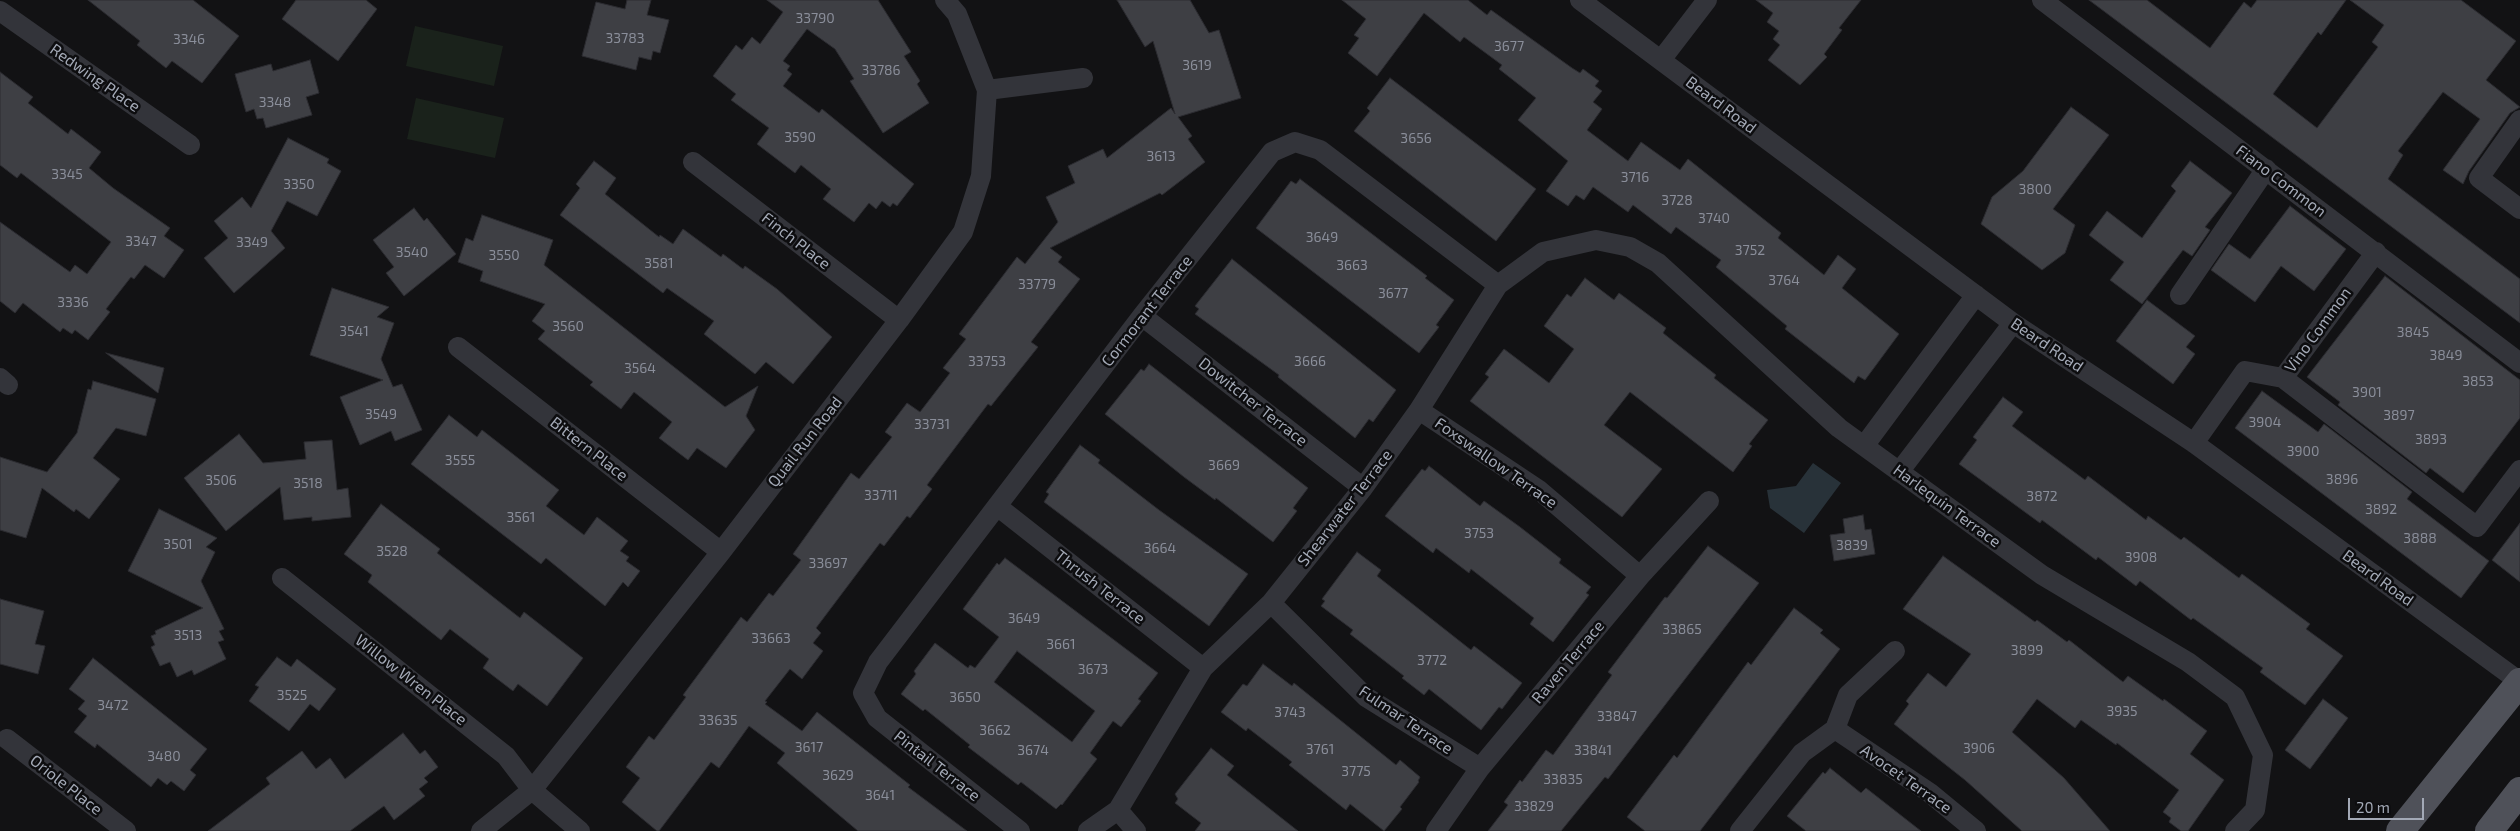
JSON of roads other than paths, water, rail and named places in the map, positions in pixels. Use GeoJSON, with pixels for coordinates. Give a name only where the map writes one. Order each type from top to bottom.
{"type":"FeatureCollection","features":[{"type":"Feature","properties":{"kind":"main road"},"geometry":{"type":"LineString","coordinates":[[2400,831],[2520,682]]}},
{"type":"Feature","properties":{"kind":"main road"},"geometry":{"type":"LineString","coordinates":[[2489,831],[2520,791]]}},
{"type":"Feature","properties":{"kind":"street","name":"Quail Run Road"},"geometry":{"type":"LineString","coordinates":[[480,831],[532,790],[721,552],[899,320],[963,232],[981,176],[988,90],[957,14],[945,0]]}},
{"type":"Feature","properties":{"kind":"street","name":"Beard Road"},"geometry":{"type":"LineString","coordinates":[[1580,0],[2013,323],[2194,443],[2520,682]]}},
{"type":"Feature","properties":{"kind":"street"},"geometry":{"type":"LineString","coordinates":[[1661,60],[1707,0]]}},
{"type":"Feature","properties":{"kind":"street","name":"Fiano Common"},"geometry":{"type":"LineString","coordinates":[[2042,0],[2520,363]]}},
{"type":"Feature","properties":{"kind":"street","name":"Redwing Place"},"geometry":{"type":"LineString","coordinates":[[0,10],[190,145]]}},
{"type":"Feature","properties":{"kind":"street"},"geometry":{"type":"LineString","coordinates":[[988,90],[1083,78]]}},
{"type":"Feature","properties":{"kind":"street"},"geometry":{"type":"LineString","coordinates":[[2520,120],[2478,178],[2520,209]]}},
{"type":"Feature","properties":{"kind":"street","name":"Cormorant Terrace"},"geometry":{"type":"LineString","coordinates":[[863,693],[878,662],[1142,316],[1272,152],[1295,142],[1320,150],[1498,285]]}},
{"type":"Feature","properties":{"kind":"street","name":"Finch Place"},"geometry":{"type":"LineString","coordinates":[[694,162],[899,320]]}},
{"type":"Feature","properties":{"kind":"street"},"geometry":{"type":"LineString","coordinates":[[2180,295],[2266,169]]}},
{"type":"Feature","properties":{"kind":"street","name":"Shearwater Terrace"},"geometry":{"type":"LineString","coordinates":[[1088,831],[1118,810],[1202,668],[1271,603],[1363,488],[1419,410],[1498,285],[1543,252],[1596,240],[1630,247]]}},
{"type":"Feature","properties":{"kind":"street","name":"Harlequin Terrace"},"geometry":{"type":"LineString","coordinates":[[1630,247],[1658,263],[1839,428],[2042,575],[2188,662],[2235,697],[2263,755],[2255,810],[2235,831]]}},
{"type":"Feature","properties":{"kind":"street","name":"Vino Common"},"geometry":{"type":"LineString","coordinates":[[2194,443],[2245,370],[2283,378],[2376,252]]}},
{"type":"Feature","properties":{"kind":"street"},"geometry":{"type":"LineString","coordinates":[[1864,446],[1976,295]]}},
{"type":"Feature","properties":{"kind":"street","name":"Dowitcher Terrace"},"geometry":{"type":"LineString","coordinates":[[1142,316],[1363,488]]}},
{"type":"Feature","properties":{"kind":"street"},"geometry":{"type":"LineString","coordinates":[[1899,472],[2013,323]]}},
{"type":"Feature","properties":{"kind":"street","name":"Bittern Place"},"geometry":{"type":"LineString","coordinates":[[458,347],[721,552]]}},
{"type":"Feature","properties":{"kind":"street"},"geometry":{"type":"LineString","coordinates":[[2283,378],[2477,527],[2520,470]]}},
{"type":"Feature","properties":{"kind":"street","name":"Foxswallow Terrace"},"geometry":{"type":"LineString","coordinates":[[1419,410],[1540,490],[1640,576]]}},
{"type":"Feature","properties":{"kind":"street","name":"Raven Terrace"},"geometry":{"type":"LineString","coordinates":[[1436,831],[1480,768],[1640,576],[1709,501]]}},
{"type":"Feature","properties":{"kind":"street","name":"Thrush Terrace"},"geometry":{"type":"LineString","coordinates":[[998,506],[1202,668]]}},
{"type":"Feature","properties":{"kind":"street","name":"Willow Wren Place"},"geometry":{"type":"LineString","coordinates":[[282,578],[506,756],[532,790]]}},
{"type":"Feature","properties":{"kind":"street","name":"Fulmar Terrace"},"geometry":{"type":"LineString","coordinates":[[1271,603],[1366,697],[1480,768]]}},
{"type":"Feature","properties":{"kind":"street"},"geometry":{"type":"LineString","coordinates":[[1740,831],[1802,753],[1835,730],[1848,695],[1895,651]]}},
{"type":"Feature","properties":{"kind":"street","name":"Pintail Terrace"},"geometry":{"type":"LineString","coordinates":[[863,693],[877,718],[1020,831]]}},
{"type":"Feature","properties":{"kind":"street","name":"Avocet Terrace"},"geometry":{"type":"LineString","coordinates":[[1835,730],[1930,793],[1976,831]]}},
{"type":"Feature","properties":{"kind":"street","name":"Oriole Place"},"geometry":{"type":"LineString","coordinates":[[7,739],[126,831]]}},
{"type":"Feature","properties":{"kind":"street"},"geometry":{"type":"LineString","coordinates":[[532,790],[580,831]]}},
{"type":"Feature","properties":{"kind":"street"},"geometry":{"type":"LineString","coordinates":[[1118,810],[1136,831]]}}]}
